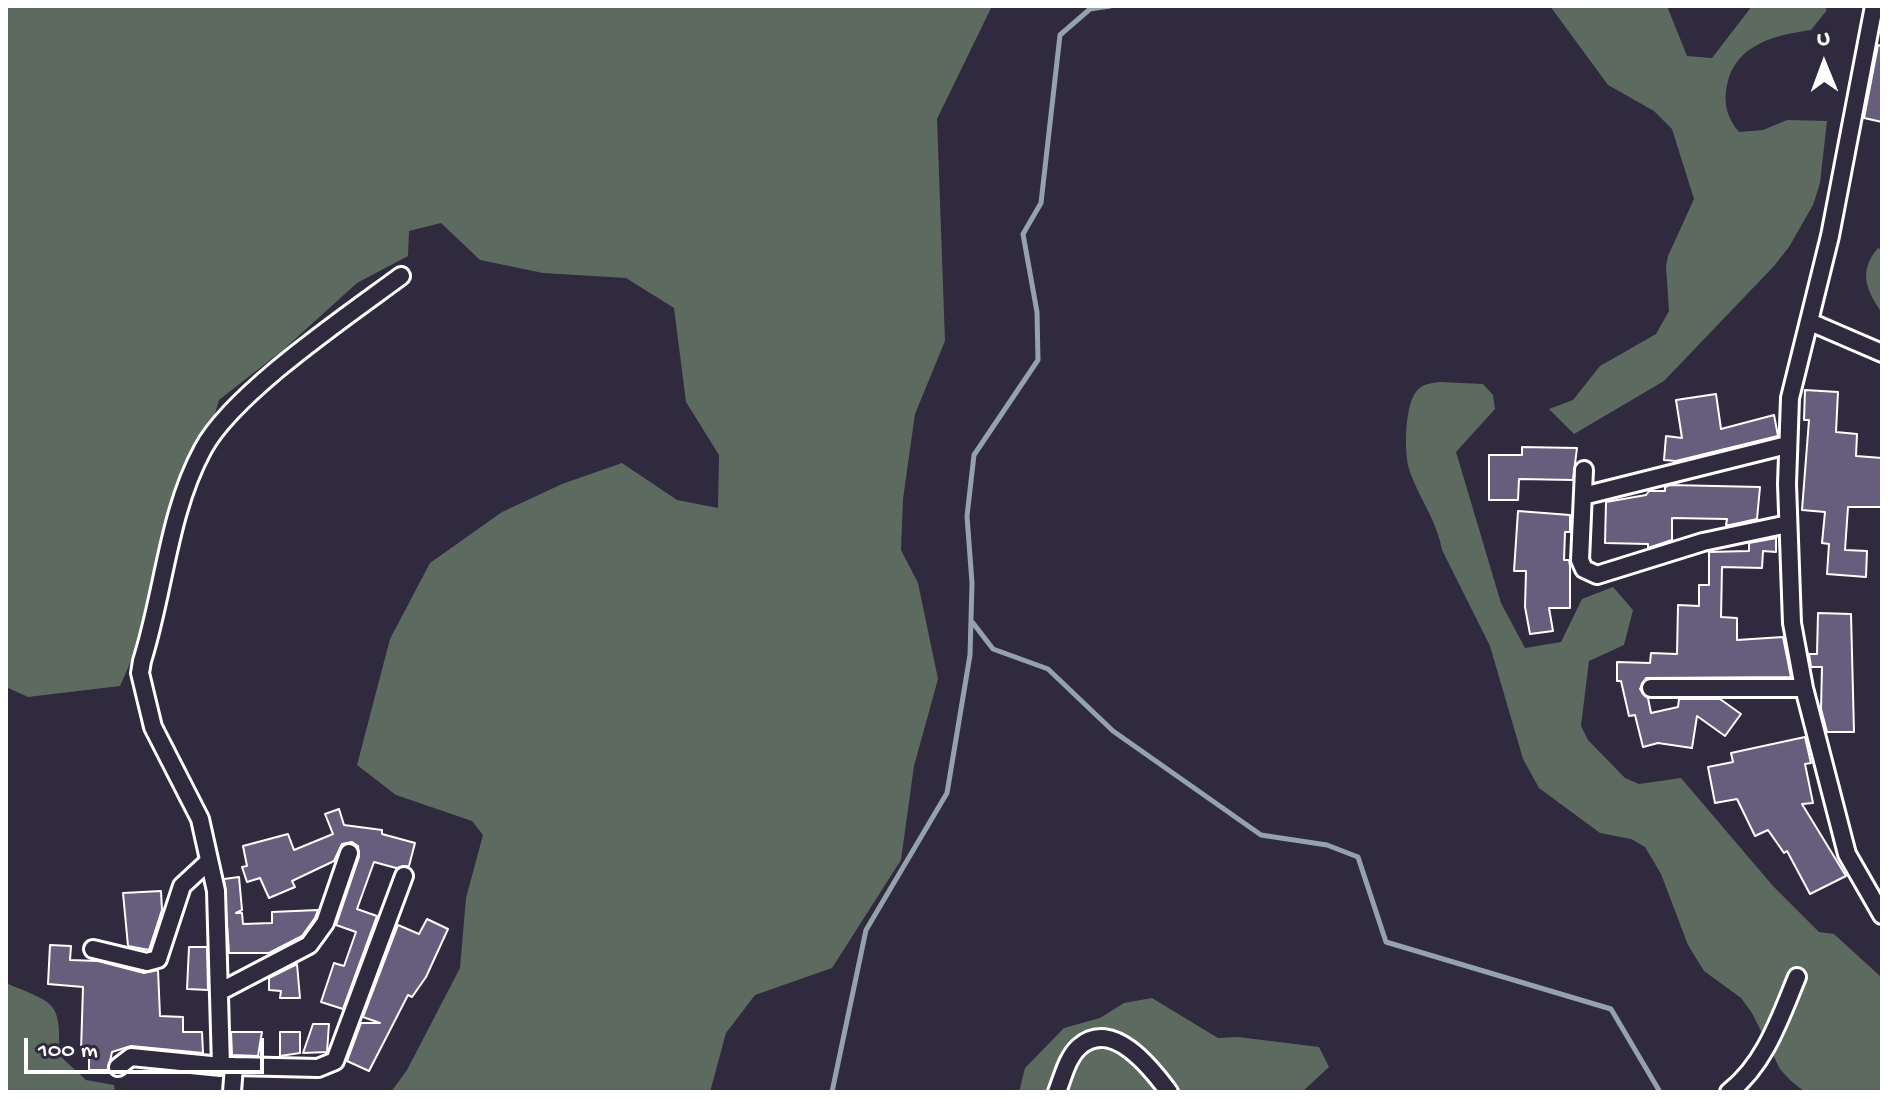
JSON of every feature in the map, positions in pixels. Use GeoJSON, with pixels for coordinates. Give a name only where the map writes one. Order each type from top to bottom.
{"type":"FeatureCollection","features":[{"type":"Feature","properties":{"kind":"street"},"geometry":{"type":"LineString","coordinates":[[1874,6],[1810,322],[1790,398],[1787,445],[1792,623],[1804,688],[1847,854],[1882,915]]}},
{"type":"Feature","properties":{"kind":"street"},"geometry":{"type":"LineString","coordinates":[[232,1092],[221,991],[218,907],[200,819],[153,727],[140,673],[184,497],[203,448],[231,411],[401,276]]}},
{"type":"Feature","properties":{"kind":"street"},"geometry":{"type":"LineString","coordinates":[[1810,322],[1882,353]]}},
{"type":"Feature","properties":{"kind":"street"},"geometry":{"type":"LineString","coordinates":[[1583,496],[1787,445]]}},
{"type":"Feature","properties":{"kind":"street"},"geometry":{"type":"LineString","coordinates":[[1584,470],[1580,560],[1584,569],[1597,575],[1703,542],[1788,524]]}},
{"type":"Feature","properties":{"kind":"street"},"geometry":{"type":"LineString","coordinates":[[1651,688],[1804,688]]}},
{"type":"Feature","properties":{"kind":"street"},"geometry":{"type":"LineString","coordinates":[[221,991],[309,945],[319,934],[349,853]]}},
{"type":"Feature","properties":{"kind":"street"},"geometry":{"type":"LineString","coordinates":[[93,949],[147,962],[158,959],[182,886],[209,861]]}},
{"type":"Feature","properties":{"kind":"street"},"geometry":{"type":"LineString","coordinates":[[118,1067],[131,1057],[228,1066],[318,1068],[335,1061],[404,876]]}},
{"type":"Feature","properties":{"kind":"street"},"geometry":{"type":"LineString","coordinates":[[1729,1092],[1745,1080],[1759,1059],[1797,977]]}},
{"type":"Feature","properties":{"kind":"street"},"geometry":{"type":"LineString","coordinates":[[1057,1092],[1073,1054],[1086,1042],[1101,1039],[1135,1052],[1169,1092]]}},
{"type":"Feature","properties":{"kind":"green space"},"geometry":{"type":"Polygon","coordinates":[[[6,6],[992,6],[937,119],[945,341],[915,414],[903,499],[901,550],[918,583],[938,679],[914,766],[901,860],[832,968],[755,995],[726,1033],[710,1092],[391,1092],[407,1070],[460,968],[466,898],[483,835],[472,821],[396,795],[357,765],[390,639],[430,563],[502,512],[562,484],[622,463],[677,500],[718,508],[719,455],[686,402],[674,308],[626,278],[543,273],[480,260],[441,223],[409,231],[408,256],[357,283],[283,350],[219,400],[167,580],[120,686],[28,697],[6,687],[6,6]]]}},
{"type":"Feature","properties":{"kind":"green space"},"geometry":{"type":"Polygon","coordinates":[[[1550,6],[1667,6],[1687,56],[1712,58],[1752,6],[1824,6],[1827,10],[1811,30],[1770,39],[1747,51],[1731,71],[1727,85],[1727,110],[1739,132],[1763,130],[1787,120],[1827,121],[1820,183],[1813,205],[1789,247],[1664,381],[1574,434],[1549,409],[1573,400],[1600,366],[1656,334],[1669,311],[1668,256],[1694,199],[1672,129],[1654,111],[1608,85],[1550,6]]]}},
{"type":"Feature","properties":{"kind":"green space"},"geometry":{"type":"Polygon","coordinates":[[[1878,248],[1882,250],[1882,313],[1866,280],[1868,265],[1878,248]]]}},
{"type":"Feature","properties":{"kind":"green space"},"geometry":{"type":"Polygon","coordinates":[[[1440,382],[1483,384],[1493,395],[1495,409],[1456,452],[1501,603],[1525,648],[1561,642],[1582,599],[1613,587],[1633,610],[1624,645],[1589,661],[1581,726],[1588,740],[1625,778],[1639,784],[1681,778],[1773,886],[1819,932],[1834,934],[1881,977],[1882,1092],[1805,1092],[1790,1080],[1780,1069],[1752,1013],[1741,998],[1704,971],[1688,945],[1661,874],[1645,847],[1631,839],[1600,833],[1539,788],[1523,759],[1490,646],[1442,550],[1409,469],[1406,432],[1411,402],[1422,386],[1440,382]]]}},
{"type":"Feature","properties":{"kind":"green space"},"geometry":{"type":"Polygon","coordinates":[[[6,983],[52,1006],[58,1024],[59,1055],[86,1080],[114,1085],[115,1092],[6,1092],[6,983]]]}},
{"type":"Feature","properties":{"kind":"green space"},"geometry":{"type":"Polygon","coordinates":[[[1152,998],[1218,1038],[1238,1037],[1319,1047],[1329,1067],[1302,1092],[1019,1092],[1025,1068],[1064,1028],[1100,1018],[1124,1003],[1152,998]]]}},
{"type":"Feature","properties":{"kind":"building"},"geometry":{"type":"Polygon","coordinates":[[[1878,45],[1882,46],[1882,122],[1864,118],[1878,45]]]}},
{"type":"Feature","properties":{"kind":"building"},"geometry":{"type":"Polygon","coordinates":[[[1805,390],[1838,392],[1836,432],[1857,434],[1856,456],[1882,458],[1882,507],[1848,507],[1845,550],[1867,551],[1866,577],[1827,574],[1829,544],[1822,543],[1825,512],[1802,510],[1809,420],[1804,420],[1805,390]]]}},
{"type":"Feature","properties":{"kind":"building"},"geometry":{"type":"Polygon","coordinates":[[[1716,394],[1721,429],[1774,415],[1778,436],[1676,461],[1664,460],[1666,436],[1682,438],[1676,400],[1716,394]]]}},
{"type":"Feature","properties":{"kind":"building"},"geometry":{"type":"Polygon","coordinates":[[[1522,447],[1577,448],[1573,480],[1519,479],[1518,500],[1489,500],[1489,455],[1522,455],[1522,447]]]}},
{"type":"Feature","properties":{"kind":"building"},"geometry":{"type":"Polygon","coordinates":[[[1665,487],[1760,487],[1757,519],[1726,525],[1727,519],[1672,518],[1672,540],[1648,548],[1648,544],[1605,543],[1606,502],[1646,495],[1649,491],[1665,491],[1665,487]]]}},
{"type":"Feature","properties":{"kind":"building"},"geometry":{"type":"Polygon","coordinates":[[[1518,511],[1570,515],[1570,532],[1565,532],[1564,560],[1569,560],[1570,566],[1570,608],[1549,608],[1553,631],[1530,634],[1525,607],[1526,571],[1514,571],[1518,511]]]}},
{"type":"Feature","properties":{"kind":"building"},"geometry":{"type":"Polygon","coordinates":[[[1776,538],[1776,552],[1763,551],[1762,568],[1722,567],[1721,617],[1737,618],[1737,640],[1783,637],[1791,677],[1646,678],[1640,689],[1648,698],[1651,713],[1678,707],[1679,699],[1720,699],[1741,714],[1725,736],[1697,716],[1692,748],[1658,743],[1643,747],[1635,715],[1629,716],[1621,681],[1617,681],[1617,662],[1650,663],[1651,653],[1677,654],[1678,605],[1699,606],[1699,585],[1709,585],[1709,552],[1749,551],[1749,543],[1776,538]]]}},
{"type":"Feature","properties":{"kind":"building"},"geometry":{"type":"Polygon","coordinates":[[[1818,613],[1851,614],[1854,732],[1827,732],[1821,709],[1822,667],[1811,667],[1809,654],[1817,654],[1818,613]]]}},
{"type":"Feature","properties":{"kind":"building"},"geometry":{"type":"Polygon","coordinates":[[[1805,737],[1811,763],[1805,764],[1813,803],[1802,804],[1846,876],[1810,894],[1787,851],[1784,853],[1768,830],[1755,836],[1737,799],[1715,803],[1708,767],[1733,762],[1731,753],[1805,737]]]}},
{"type":"Feature","properties":{"kind":"building"},"geometry":{"type":"Polygon","coordinates":[[[339,809],[344,825],[382,830],[382,834],[415,843],[409,866],[396,868],[374,862],[357,909],[377,916],[343,1009],[321,1002],[334,963],[344,966],[356,932],[336,925],[359,857],[358,846],[352,842],[342,844],[334,861],[292,881],[295,887],[269,898],[260,878],[247,882],[242,867],[247,866],[243,846],[288,834],[294,850],[333,834],[325,814],[339,809]]]}},
{"type":"Feature","properties":{"kind":"building"},"geometry":{"type":"Polygon","coordinates":[[[239,877],[242,910],[236,913],[242,913],[243,924],[272,923],[272,912],[318,910],[315,918],[302,936],[269,953],[229,953],[224,879],[239,877]]]}},
{"type":"Feature","properties":{"kind":"building"},"geometry":{"type":"Polygon","coordinates":[[[161,891],[162,910],[149,950],[128,946],[123,893],[161,891]]]}},
{"type":"Feature","properties":{"kind":"building"},"geometry":{"type":"Polygon","coordinates":[[[427,919],[448,929],[426,977],[412,997],[408,995],[369,1071],[347,1061],[361,1023],[380,1023],[363,1017],[398,925],[419,934],[427,919]]]}},
{"type":"Feature","properties":{"kind":"building"},"geometry":{"type":"Polygon","coordinates":[[[50,945],[71,946],[70,960],[98,961],[144,973],[158,970],[160,1016],[183,1017],[183,1032],[202,1032],[203,1053],[131,1046],[112,1052],[108,1070],[89,1070],[89,1052],[81,1051],[83,987],[48,984],[50,945]]]}},
{"type":"Feature","properties":{"kind":"building"},"geometry":{"type":"Polygon","coordinates":[[[189,947],[207,947],[208,990],[187,989],[189,947]]]}},
{"type":"Feature","properties":{"kind":"building"},"geometry":{"type":"Polygon","coordinates":[[[297,964],[300,998],[280,998],[281,991],[269,990],[269,978],[297,964]]]}},
{"type":"Feature","properties":{"kind":"building"},"geometry":{"type":"Polygon","coordinates":[[[313,1024],[329,1024],[327,1052],[303,1053],[313,1024]]]}},
{"type":"Feature","properties":{"kind":"building"},"geometry":{"type":"Polygon","coordinates":[[[231,1032],[262,1032],[258,1056],[232,1055],[231,1032]]]}},
{"type":"Feature","properties":{"kind":"building"},"geometry":{"type":"Polygon","coordinates":[[[280,1032],[300,1032],[300,1053],[280,1056],[280,1032]]]}},
{"type":"Feature","properties":{"kind":"waterway"},"geometry":{"type":"LineString","coordinates":[[832,1092],[866,930],[947,793],[970,655],[972,583],[967,516],[974,455],[1038,360],[1037,312],[1023,234],[1041,203],[1060,35],[1090,9],[1110,6]]}},
{"type":"Feature","properties":{"kind":"waterway"},"geometry":{"type":"LineString","coordinates":[[973,623],[993,649],[1048,669],[1113,731],[1261,835],[1327,845],[1358,857],[1386,942],[1611,1009],[1660,1092]]}}]}
